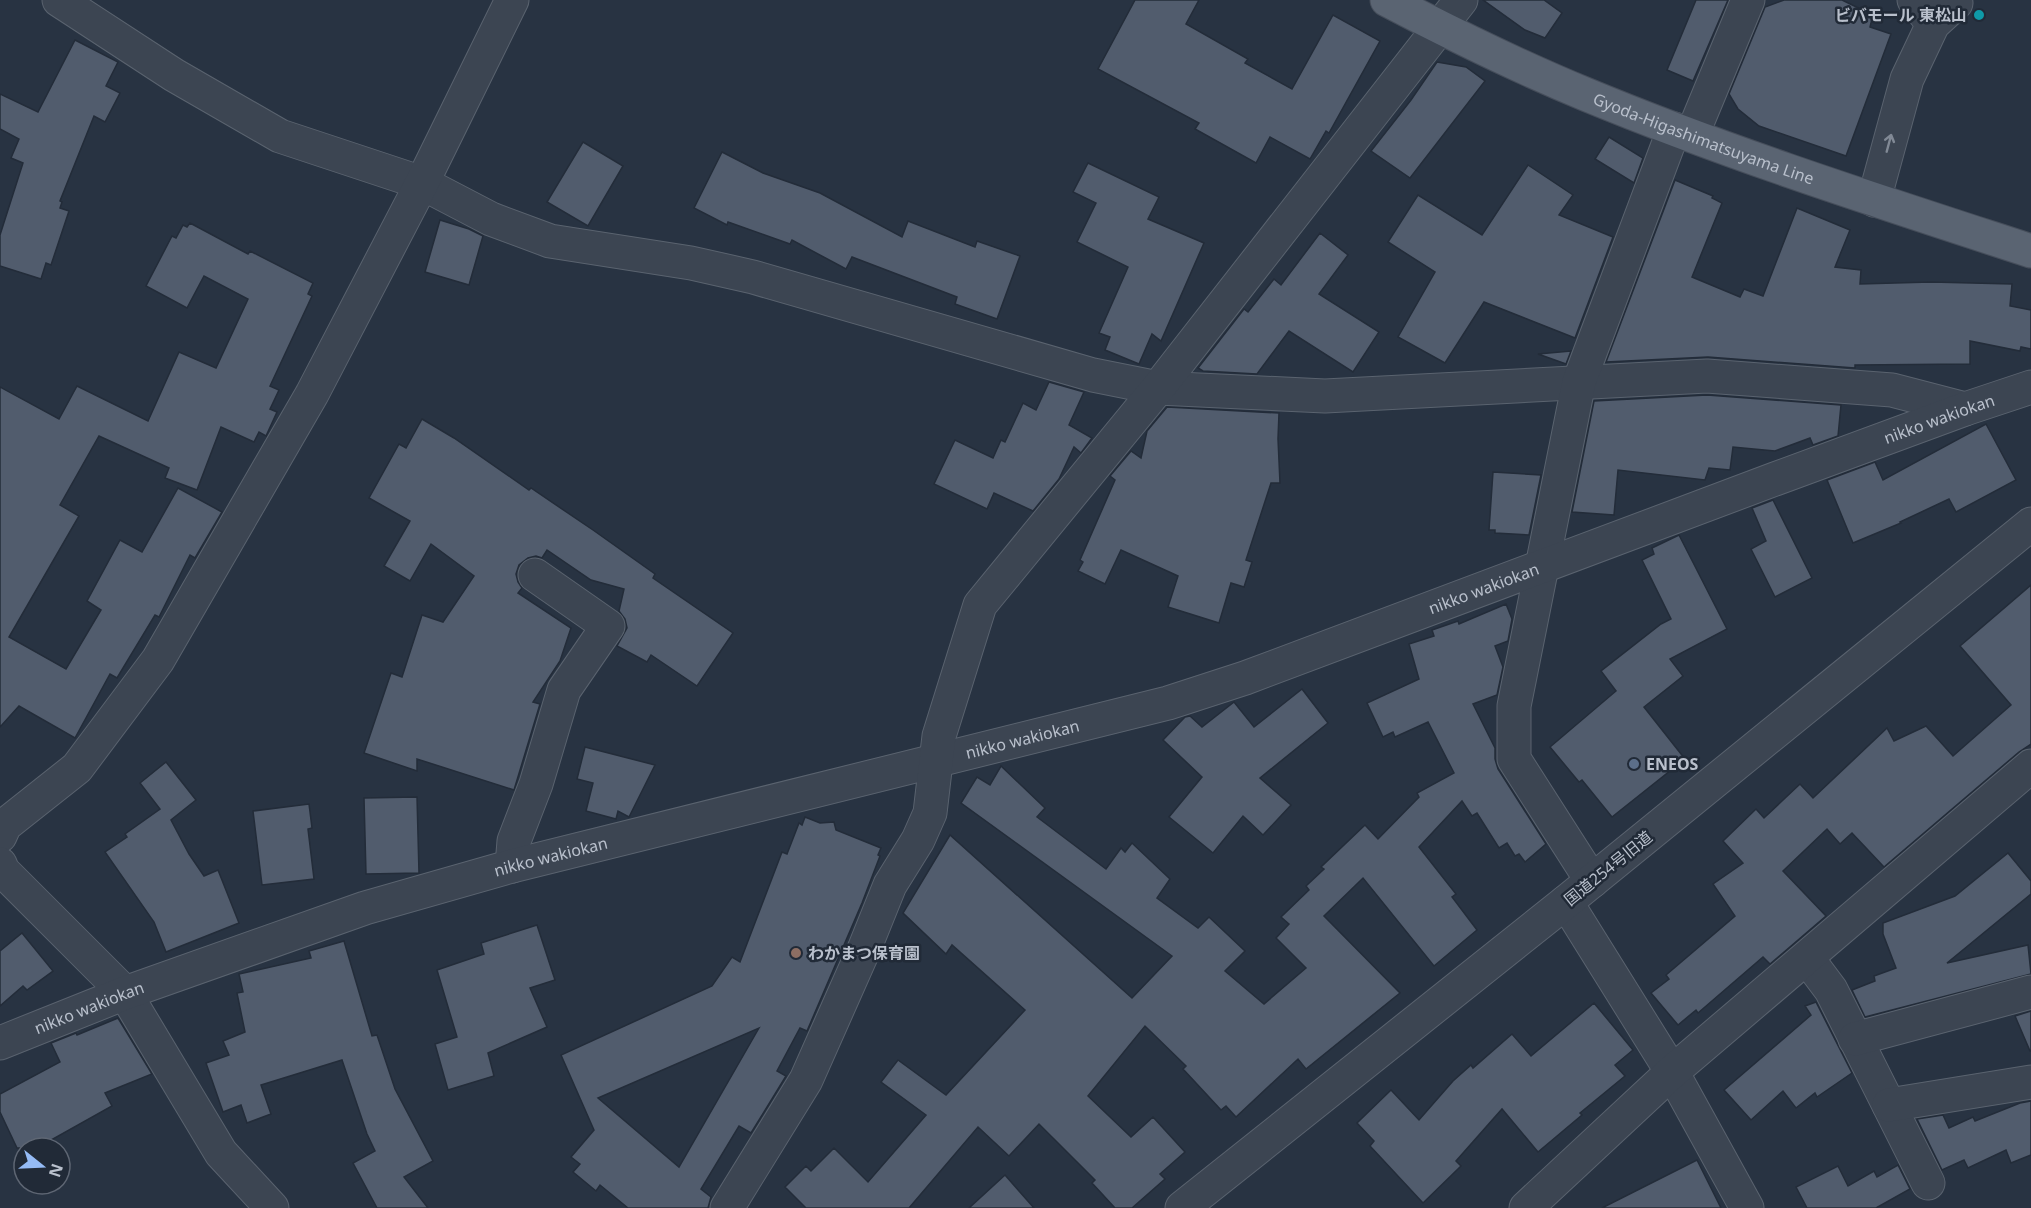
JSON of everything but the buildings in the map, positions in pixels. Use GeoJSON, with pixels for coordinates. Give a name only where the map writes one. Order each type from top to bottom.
{"type":"FeatureCollection","features":[{"type":"Feature","properties":{"kind":"main road","name":"Gyoda-Higashimatsuyama Line"},"geometry":{"type":"LineString","coordinates":[[1387,0],[1438,27],[1584,94],[1874,200],[2031,251]]}},
{"type":"Feature","properties":{"kind":"street"},"geometry":{"type":"LineString","coordinates":[[59,0],[174,75],[280,136],[422,183],[491,219],[550,241],[691,263],[753,277],[1082,372],[1158,388],[1325,396],[1718,377],[1892,390],[1965,409]]}},
{"type":"Feature","properties":{"kind":"street"},"geometry":{"type":"LineString","coordinates":[[0,836],[5,825],[77,768],[158,660],[312,394],[422,183],[512,0]]}},
{"type":"Feature","properties":{"kind":"street"},"geometry":{"type":"LineString","coordinates":[[727,1208],[806,1080],[866,947],[890,885],[918,840],[930,813],[939,736],[980,605],[1158,388],[1461,0]]}},
{"type":"Feature","properties":{"kind":"street"},"geometry":{"type":"LineString","coordinates":[[1592,881],[1514,759],[1514,706],[1579,382],[1683,132],[1748,0]]}},
{"type":"Feature","properties":{"kind":"street"},"geometry":{"type":"LineString","coordinates":[[1874,200],[1907,79],[1934,9]]}},
{"type":"Feature","properties":{"kind":"street","name":"nikko wakiokan"},"geometry":{"type":"LineString","coordinates":[[0,1043],[125,993],[364,908],[512,866],[1168,703],[1245,678],[1965,409],[2031,387]]}},
{"type":"Feature","properties":{"kind":"street","name":"国道254号旧道"},"geometry":{"type":"LineString","coordinates":[[1182,1208],[1566,902],[2031,524]]}},
{"type":"Feature","properties":{"kind":"street"},"geometry":{"type":"LineString","coordinates":[[512,866],[514,841],[536,784],[564,690],[608,626],[535,575]]}},
{"type":"Feature","properties":{"kind":"street"},"geometry":{"type":"LineString","coordinates":[[1526,1208],[1672,1072],[2031,766]]}},
{"type":"Feature","properties":{"kind":"street"},"geometry":{"type":"LineString","coordinates":[[0,864],[3,871],[125,993],[221,1153],[272,1208]]}},
{"type":"Feature","properties":{"kind":"street"},"geometry":{"type":"LineString","coordinates":[[1566,902],[1672,1072],[1746,1208]]}},
{"type":"Feature","properties":{"kind":"street"},"geometry":{"type":"LineString","coordinates":[[1807,958],[1831,990],[1928,1183]]}},
{"type":"Feature","properties":{"kind":"street"},"geometry":{"type":"LineString","coordinates":[[1855,1039],[2031,992]]}},
{"type":"Feature","properties":{"kind":"street"},"geometry":{"type":"LineString","coordinates":[[1889,1105],[2031,1082]]}},
{"type":"Feature","properties":{"kind":"place","name":"ビバモール 東松山"},"geometry":{"type":"Point","coordinates":[1979,15]}},
{"type":"Feature","properties":{"kind":"place","name":"ENEOS"},"geometry":{"type":"Point","coordinates":[1634,764]}},
{"type":"Feature","properties":{"kind":"place","name":"わかまつ保育園"},"geometry":{"type":"Point","coordinates":[796,953]}}]}
